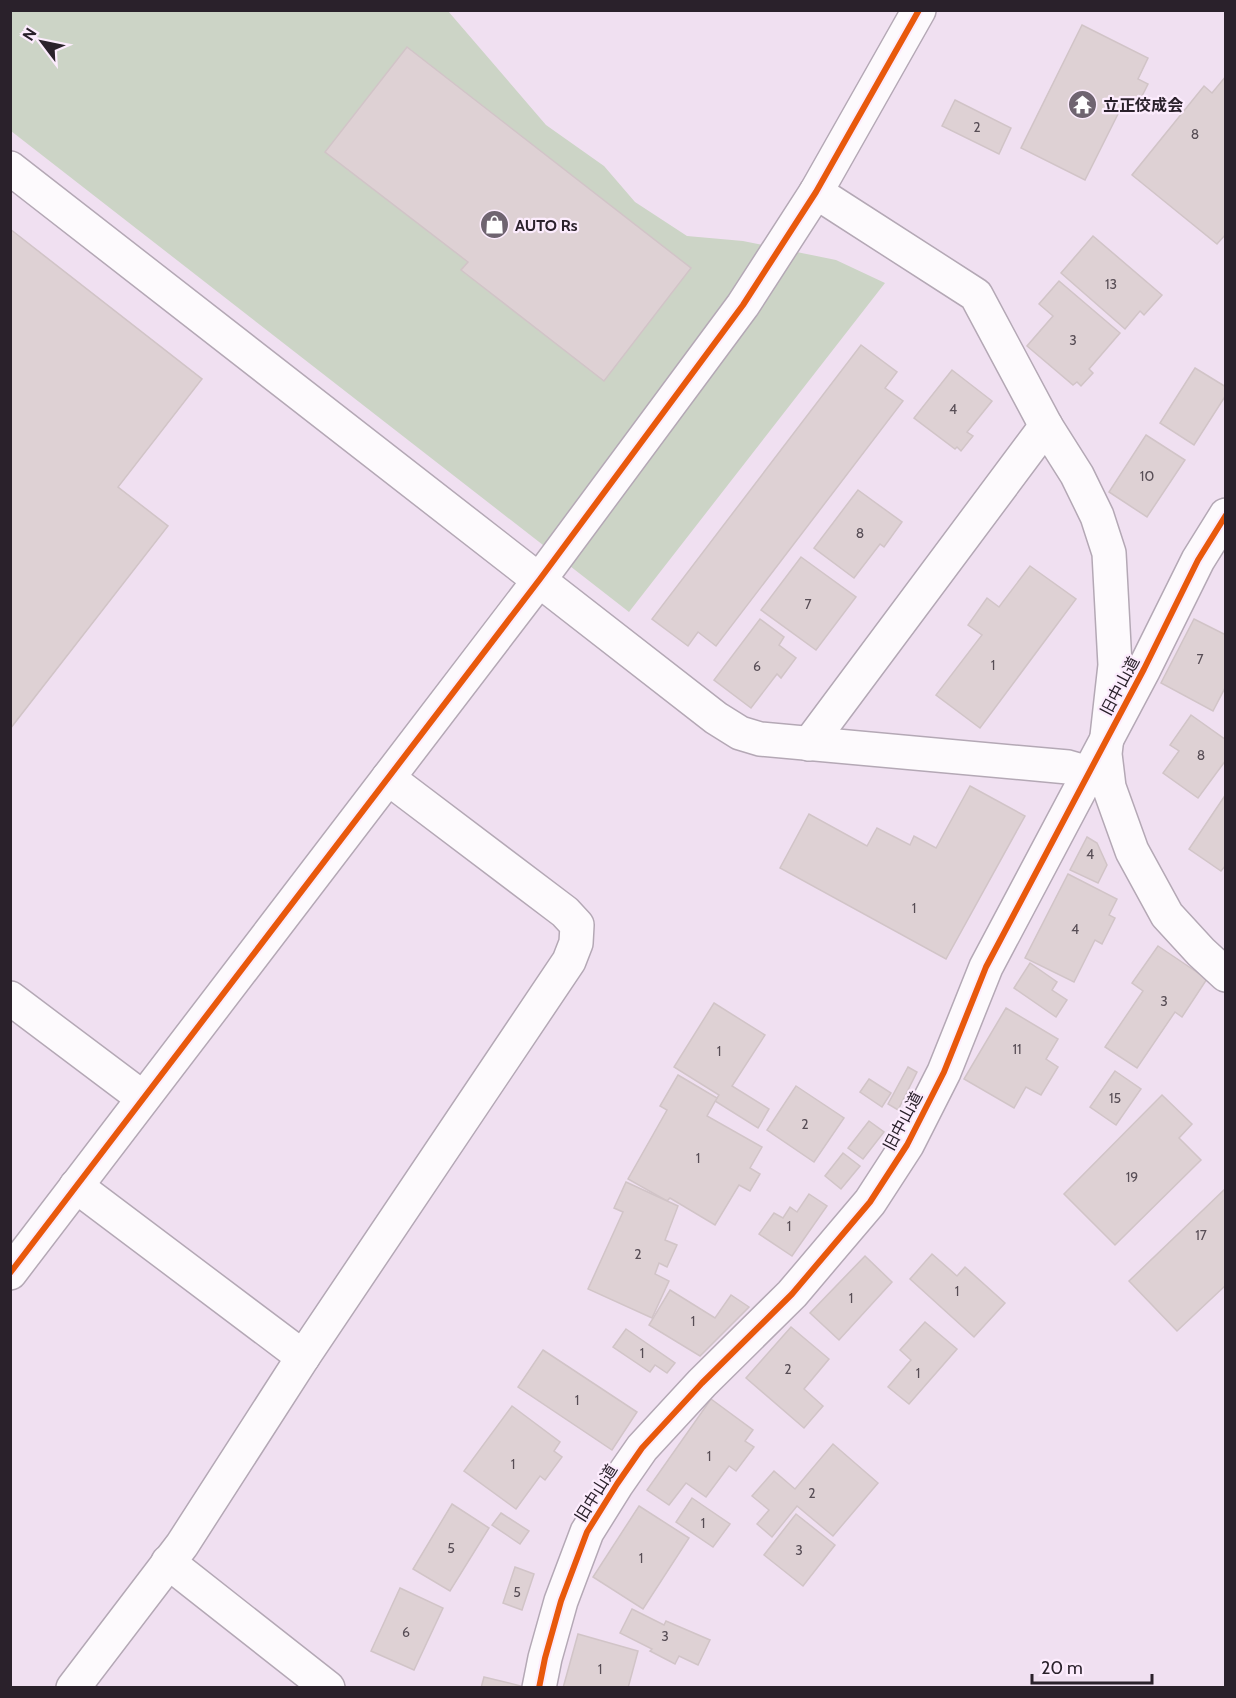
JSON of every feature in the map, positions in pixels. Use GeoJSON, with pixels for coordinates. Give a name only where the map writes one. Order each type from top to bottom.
{"type":"FeatureCollection","features":[{"type":"Feature","properties":{"kind":"street"},"geometry":{"type":"LineString","coordinates":[[10,1273],[540,579],[743,305],[816,192],[919,10]]}},
{"type":"Feature","properties":{"kind":"street"},"geometry":{"type":"LineString","coordinates":[[10,168],[246,354],[717,718],[740,733],[760,739],[1068,767],[1089,772]]}},
{"type":"Feature","properties":{"kind":"street"},"geometry":{"type":"LineString","coordinates":[[816,192],[976,295],[1046,426],[1077,475],[1097,516],[1109,553],[1115,665],[1105,754],[1109,787],[1132,851],[1167,915],[1226,975]]}},
{"type":"Feature","properties":{"kind":"street"},"geometry":{"type":"LineString","coordinates":[[809,744],[1046,426]]}},
{"type":"Feature","properties":{"kind":"street","name":"旧中山道"},"geometry":{"type":"LineString","coordinates":[[539,1688],[561,1601],[587,1532],[642,1448],[702,1383],[792,1293],[870,1202],[907,1146],[944,1072],[986,967],[1106,741],[1198,560],[1226,515]]}},
{"type":"Feature","properties":{"kind":"street"},"geometry":{"type":"LineString","coordinates":[[73,1688],[182,1545],[303,1357],[569,961],[576,943],[577,925],[565,912],[388,778]]}},
{"type":"Feature","properties":{"kind":"street"},"geometry":{"type":"LineString","coordinates":[[10,998],[143,1098]]}},
{"type":"Feature","properties":{"kind":"street"},"geometry":{"type":"LineString","coordinates":[[76,1186],[303,1357]]}},
{"type":"Feature","properties":{"kind":"street"},"geometry":{"type":"LineString","coordinates":[[168,1562],[328,1688]]}},
{"type":"Feature","properties":{"kind":"shaded area"},"geometry":{"type":"Polygon","coordinates":[[[10,11],[448,11],[546,125],[604,166],[635,202],[687,236],[743,241],[836,260],[885,283],[629,612],[11,131],[10,11]]]}},
{"type":"Feature","properties":{"kind":"building","name":"立正佼成会"},"geometry":{"type":"Polygon","coordinates":[[[1082,25],[1148,58],[1138,79],[1148,84],[1136,108],[1124,102],[1085,180],[1021,148],[1082,25]]]}},
{"type":"Feature","properties":{"kind":"building"},"geometry":{"type":"Polygon","coordinates":[[[407,47],[691,268],[604,381],[461,270],[468,262],[325,152],[407,47]]]}},
{"type":"Feature","properties":{"kind":"building"},"geometry":{"type":"Polygon","coordinates":[[[1226,76],[1226,234],[1217,244],[1132,175],[1204,86],[1212,93],[1226,76]]]}},
{"type":"Feature","properties":{"kind":"building"},"geometry":{"type":"Polygon","coordinates":[[[955,100],[1011,128],[999,154],[942,126],[955,100]]]}},
{"type":"Feature","properties":{"kind":"building"},"geometry":{"type":"Polygon","coordinates":[[[10,229],[202,379],[118,487],[168,526],[10,729],[10,229]]]}},
{"type":"Feature","properties":{"kind":"building"},"geometry":{"type":"Polygon","coordinates":[[[1093,236],[1162,295],[1144,315],[1140,311],[1125,329],[1061,273],[1093,236]]]}},
{"type":"Feature","properties":{"kind":"building"},"geometry":{"type":"Polygon","coordinates":[[[1059,281],[1120,333],[1089,369],[1093,373],[1081,386],[1077,382],[1073,385],[1027,346],[1053,316],[1039,304],[1059,281]]]}},
{"type":"Feature","properties":{"kind":"building"},"geometry":{"type":"Polygon","coordinates":[[[861,345],[897,372],[885,388],[903,401],[716,646],[698,632],[688,646],[652,619],[861,345]]]}},
{"type":"Feature","properties":{"kind":"building"},"geometry":{"type":"Polygon","coordinates":[[[1195,368],[1226,387],[1226,395],[1194,445],[1160,423],[1195,368]]]}},
{"type":"Feature","properties":{"kind":"building"},"geometry":{"type":"Polygon","coordinates":[[[952,370],[992,401],[967,432],[973,436],[961,451],[957,447],[955,449],[914,418],[952,370]]]}},
{"type":"Feature","properties":{"kind":"building"},"geometry":{"type":"Polygon","coordinates":[[[1146,435],[1185,460],[1147,517],[1109,492],[1146,435]]]}},
{"type":"Feature","properties":{"kind":"building"},"geometry":{"type":"Polygon","coordinates":[[[858,490],[902,522],[884,547],[880,544],[854,578],[814,548],[858,490]]]}},
{"type":"Feature","properties":{"kind":"building"},"geometry":{"type":"Polygon","coordinates":[[[801,557],[856,597],[816,650],[761,610],[801,557]]]}},
{"type":"Feature","properties":{"kind":"building"},"geometry":{"type":"Polygon","coordinates":[[[1030,566],[1076,599],[980,728],[936,695],[982,635],[968,625],[987,598],[999,607],[1030,566]]]}},
{"type":"Feature","properties":{"kind":"building"},"geometry":{"type":"Polygon","coordinates":[[[760,619],[784,637],[779,645],[796,658],[781,678],[777,674],[751,708],[714,680],[760,619]]]}},
{"type":"Feature","properties":{"kind":"building"},"geometry":{"type":"Polygon","coordinates":[[[1194,619],[1226,635],[1226,686],[1213,711],[1161,683],[1194,619]]]}},
{"type":"Feature","properties":{"kind":"building"},"geometry":{"type":"Polygon","coordinates":[[[1191,715],[1226,740],[1226,760],[1198,798],[1163,773],[1179,751],[1170,745],[1191,715]]]}},
{"type":"Feature","properties":{"kind":"building"},"geometry":{"type":"Polygon","coordinates":[[[970,786],[1025,816],[946,959],[780,868],[809,814],[867,846],[877,828],[910,845],[914,836],[936,848],[970,786]]]}},
{"type":"Feature","properties":{"kind":"building"},"geometry":{"type":"Polygon","coordinates":[[[1226,794],[1226,865],[1221,871],[1189,849],[1226,794]]]}},
{"type":"Feature","properties":{"kind":"building"},"geometry":{"type":"Polygon","coordinates":[[[1087,837],[1097,843],[1107,865],[1098,883],[1070,870],[1087,837]]]}},
{"type":"Feature","properties":{"kind":"building"},"geometry":{"type":"Polygon","coordinates":[[[1068,874],[1117,899],[1109,915],[1115,918],[1102,944],[1095,940],[1074,982],[1025,958],[1068,874]]]}},
{"type":"Feature","properties":{"kind":"building"},"geometry":{"type":"Polygon","coordinates":[[[1158,946],[1207,979],[1182,1017],[1175,1012],[1137,1068],[1105,1047],[1143,991],[1132,983],[1158,946]]]}},
{"type":"Feature","properties":{"kind":"building"},"geometry":{"type":"Polygon","coordinates":[[[1030,963],[1057,982],[1052,990],[1067,1000],[1056,1017],[1014,988],[1030,963]]]}},
{"type":"Feature","properties":{"kind":"building"},"geometry":{"type":"Polygon","coordinates":[[[714,1003],[765,1035],[732,1086],[769,1109],[758,1128],[715,1101],[719,1095],[674,1067],[714,1003]]]}},
{"type":"Feature","properties":{"kind":"building"},"geometry":{"type":"Polygon","coordinates":[[[1006,1008],[1058,1039],[1046,1059],[1058,1067],[1041,1095],[1026,1087],[1014,1108],[964,1079],[1006,1008]]]}},
{"type":"Feature","properties":{"kind":"building"},"geometry":{"type":"Polygon","coordinates":[[[908,1067],[917,1072],[898,1110],[888,1104],[908,1067]]]}},
{"type":"Feature","properties":{"kind":"building"},"geometry":{"type":"Polygon","coordinates":[[[1115,1071],[1141,1089],[1116,1125],[1090,1107],[1115,1071]]]}},
{"type":"Feature","properties":{"kind":"building"},"geometry":{"type":"Polygon","coordinates":[[[678,1075],[717,1098],[707,1116],[762,1147],[750,1168],[760,1174],[750,1191],[739,1185],[715,1225],[670,1198],[667,1201],[628,1179],[667,1110],[660,1106],[678,1075]]]}},
{"type":"Feature","properties":{"kind":"building"},"geometry":{"type":"Polygon","coordinates":[[[869,1079],[891,1093],[882,1107],[860,1092],[869,1079]]]}},
{"type":"Feature","properties":{"kind":"building"},"geometry":{"type":"Polygon","coordinates":[[[796,1086],[844,1118],[814,1162],[767,1130],[796,1086]]]}},
{"type":"Feature","properties":{"kind":"building"},"geometry":{"type":"Polygon","coordinates":[[[1162,1095],[1192,1124],[1179,1138],[1201,1160],[1115,1245],[1064,1194],[1162,1095]]]}},
{"type":"Feature","properties":{"kind":"building"},"geometry":{"type":"Polygon","coordinates":[[[869,1121],[884,1132],[863,1159],[848,1148],[869,1121]]]}},
{"type":"Feature","properties":{"kind":"building"},"geometry":{"type":"Polygon","coordinates":[[[843,1153],[860,1166],[841,1189],[825,1176],[843,1153]]]}},
{"type":"Feature","properties":{"kind":"building"},"geometry":{"type":"Polygon","coordinates":[[[626,1182],[678,1206],[665,1240],[677,1245],[667,1267],[659,1263],[655,1274],[669,1281],[652,1318],[588,1289],[623,1212],[614,1208],[626,1182]]]}},
{"type":"Feature","properties":{"kind":"building"},"geometry":{"type":"Polygon","coordinates":[[[1226,1188],[1226,1285],[1177,1331],[1129,1281],[1226,1188]]]}},
{"type":"Feature","properties":{"kind":"building"},"geometry":{"type":"Polygon","coordinates":[[[809,1194],[827,1206],[792,1256],[759,1234],[774,1213],[783,1218],[790,1207],[797,1212],[809,1194]]]}},
{"type":"Feature","properties":{"kind":"building"},"geometry":{"type":"Polygon","coordinates":[[[932,1254],[957,1276],[965,1267],[1005,1303],[974,1337],[910,1279],[932,1254]]]}},
{"type":"Feature","properties":{"kind":"building"},"geometry":{"type":"Polygon","coordinates":[[[865,1256],[892,1282],[839,1340],[810,1313],[865,1256]]]}},
{"type":"Feature","properties":{"kind":"building"},"geometry":{"type":"Polygon","coordinates":[[[670,1290],[715,1318],[731,1295],[749,1307],[700,1356],[649,1325],[670,1290]]]}},
{"type":"Feature","properties":{"kind":"building"},"geometry":{"type":"Polygon","coordinates":[[[925,1322],[957,1349],[909,1404],[888,1387],[911,1360],[900,1350],[925,1322]]]}},
{"type":"Feature","properties":{"kind":"building"},"geometry":{"type":"Polygon","coordinates":[[[791,1327],[829,1359],[804,1389],[823,1406],[804,1428],[746,1378],[791,1327]]]}},
{"type":"Feature","properties":{"kind":"building"},"geometry":{"type":"Polygon","coordinates":[[[626,1329],[675,1363],[667,1373],[655,1365],[650,1372],[613,1347],[626,1329]]]}},
{"type":"Feature","properties":{"kind":"building"},"geometry":{"type":"Polygon","coordinates":[[[543,1350],[637,1412],[612,1450],[518,1387],[543,1350]]]}},
{"type":"Feature","properties":{"kind":"building"},"geometry":{"type":"Polygon","coordinates":[[[711,1399],[753,1430],[745,1441],[754,1447],[736,1471],[729,1466],[706,1497],[686,1483],[669,1505],[647,1490],[711,1399]]]}},
{"type":"Feature","properties":{"kind":"building"},"geometry":{"type":"Polygon","coordinates":[[[512,1406],[560,1442],[554,1451],[562,1457],[545,1480],[540,1476],[516,1509],[464,1471],[512,1406]]]}},
{"type":"Feature","properties":{"kind":"building"},"geometry":{"type":"Polygon","coordinates":[[[833,1444],[878,1483],[833,1536],[797,1506],[772,1537],[757,1524],[769,1510],[752,1496],[774,1471],[795,1489],[833,1444]]]}},
{"type":"Feature","properties":{"kind":"building"},"geometry":{"type":"Polygon","coordinates":[[[692,1498],[730,1524],[713,1547],[676,1522],[692,1498]]]}},
{"type":"Feature","properties":{"kind":"building"},"geometry":{"type":"Polygon","coordinates":[[[452,1504],[489,1528],[450,1591],[413,1569],[452,1504]]]}},
{"type":"Feature","properties":{"kind":"building"},"geometry":{"type":"Polygon","coordinates":[[[639,1506],[689,1538],[643,1609],[593,1577],[639,1506]]]}},
{"type":"Feature","properties":{"kind":"building"},"geometry":{"type":"Polygon","coordinates":[[[501,1513],[529,1531],[520,1544],[492,1525],[501,1513]]]}},
{"type":"Feature","properties":{"kind":"building"},"geometry":{"type":"Polygon","coordinates":[[[796,1514],[835,1545],[803,1586],[764,1555],[796,1514]]]}},
{"type":"Feature","properties":{"kind":"building"},"geometry":{"type":"Polygon","coordinates":[[[515,1567],[534,1574],[522,1610],[503,1603],[515,1567]]]}},
{"type":"Feature","properties":{"kind":"building"},"geometry":{"type":"Polygon","coordinates":[[[400,1588],[443,1608],[414,1670],[371,1651],[400,1588]]]}},
{"type":"Feature","properties":{"kind":"building"},"geometry":{"type":"Polygon","coordinates":[[[632,1609],[664,1625],[666,1621],[710,1640],[698,1665],[679,1656],[675,1664],[620,1633],[632,1609]]]}},
{"type":"Feature","properties":{"kind":"building"},"geometry":{"type":"Polygon","coordinates":[[[578,1634],[638,1651],[628,1688],[563,1688],[578,1634]]]}},
{"type":"Feature","properties":{"kind":"building"},"geometry":{"type":"Polygon","coordinates":[[[484,1677],[521,1686],[521,1688],[481,1688],[484,1677]]]}},
{"type":"Feature","properties":{"kind":"cycle path"},"geometry":{"type":"LineString","coordinates":[[10,1273],[540,579],[743,305],[816,192],[919,10]]}},
{"type":"Feature","properties":{"kind":"cycle path"},"geometry":{"type":"LineString","coordinates":[[539,1688],[561,1601],[587,1532],[617,1484],[642,1448],[702,1383],[792,1294],[870,1202],[907,1145],[944,1072],[986,967],[1144,669],[1198,560],[1226,515]]}},
{"type":"Feature","properties":{"kind":"place","name":"立正佼成会"},"geometry":{"type":"Point","coordinates":[1082,105]}},
{"type":"Feature","properties":{"kind":"place","name":"AUTO Rs"},"geometry":{"type":"Point","coordinates":[494,225]}}]}
